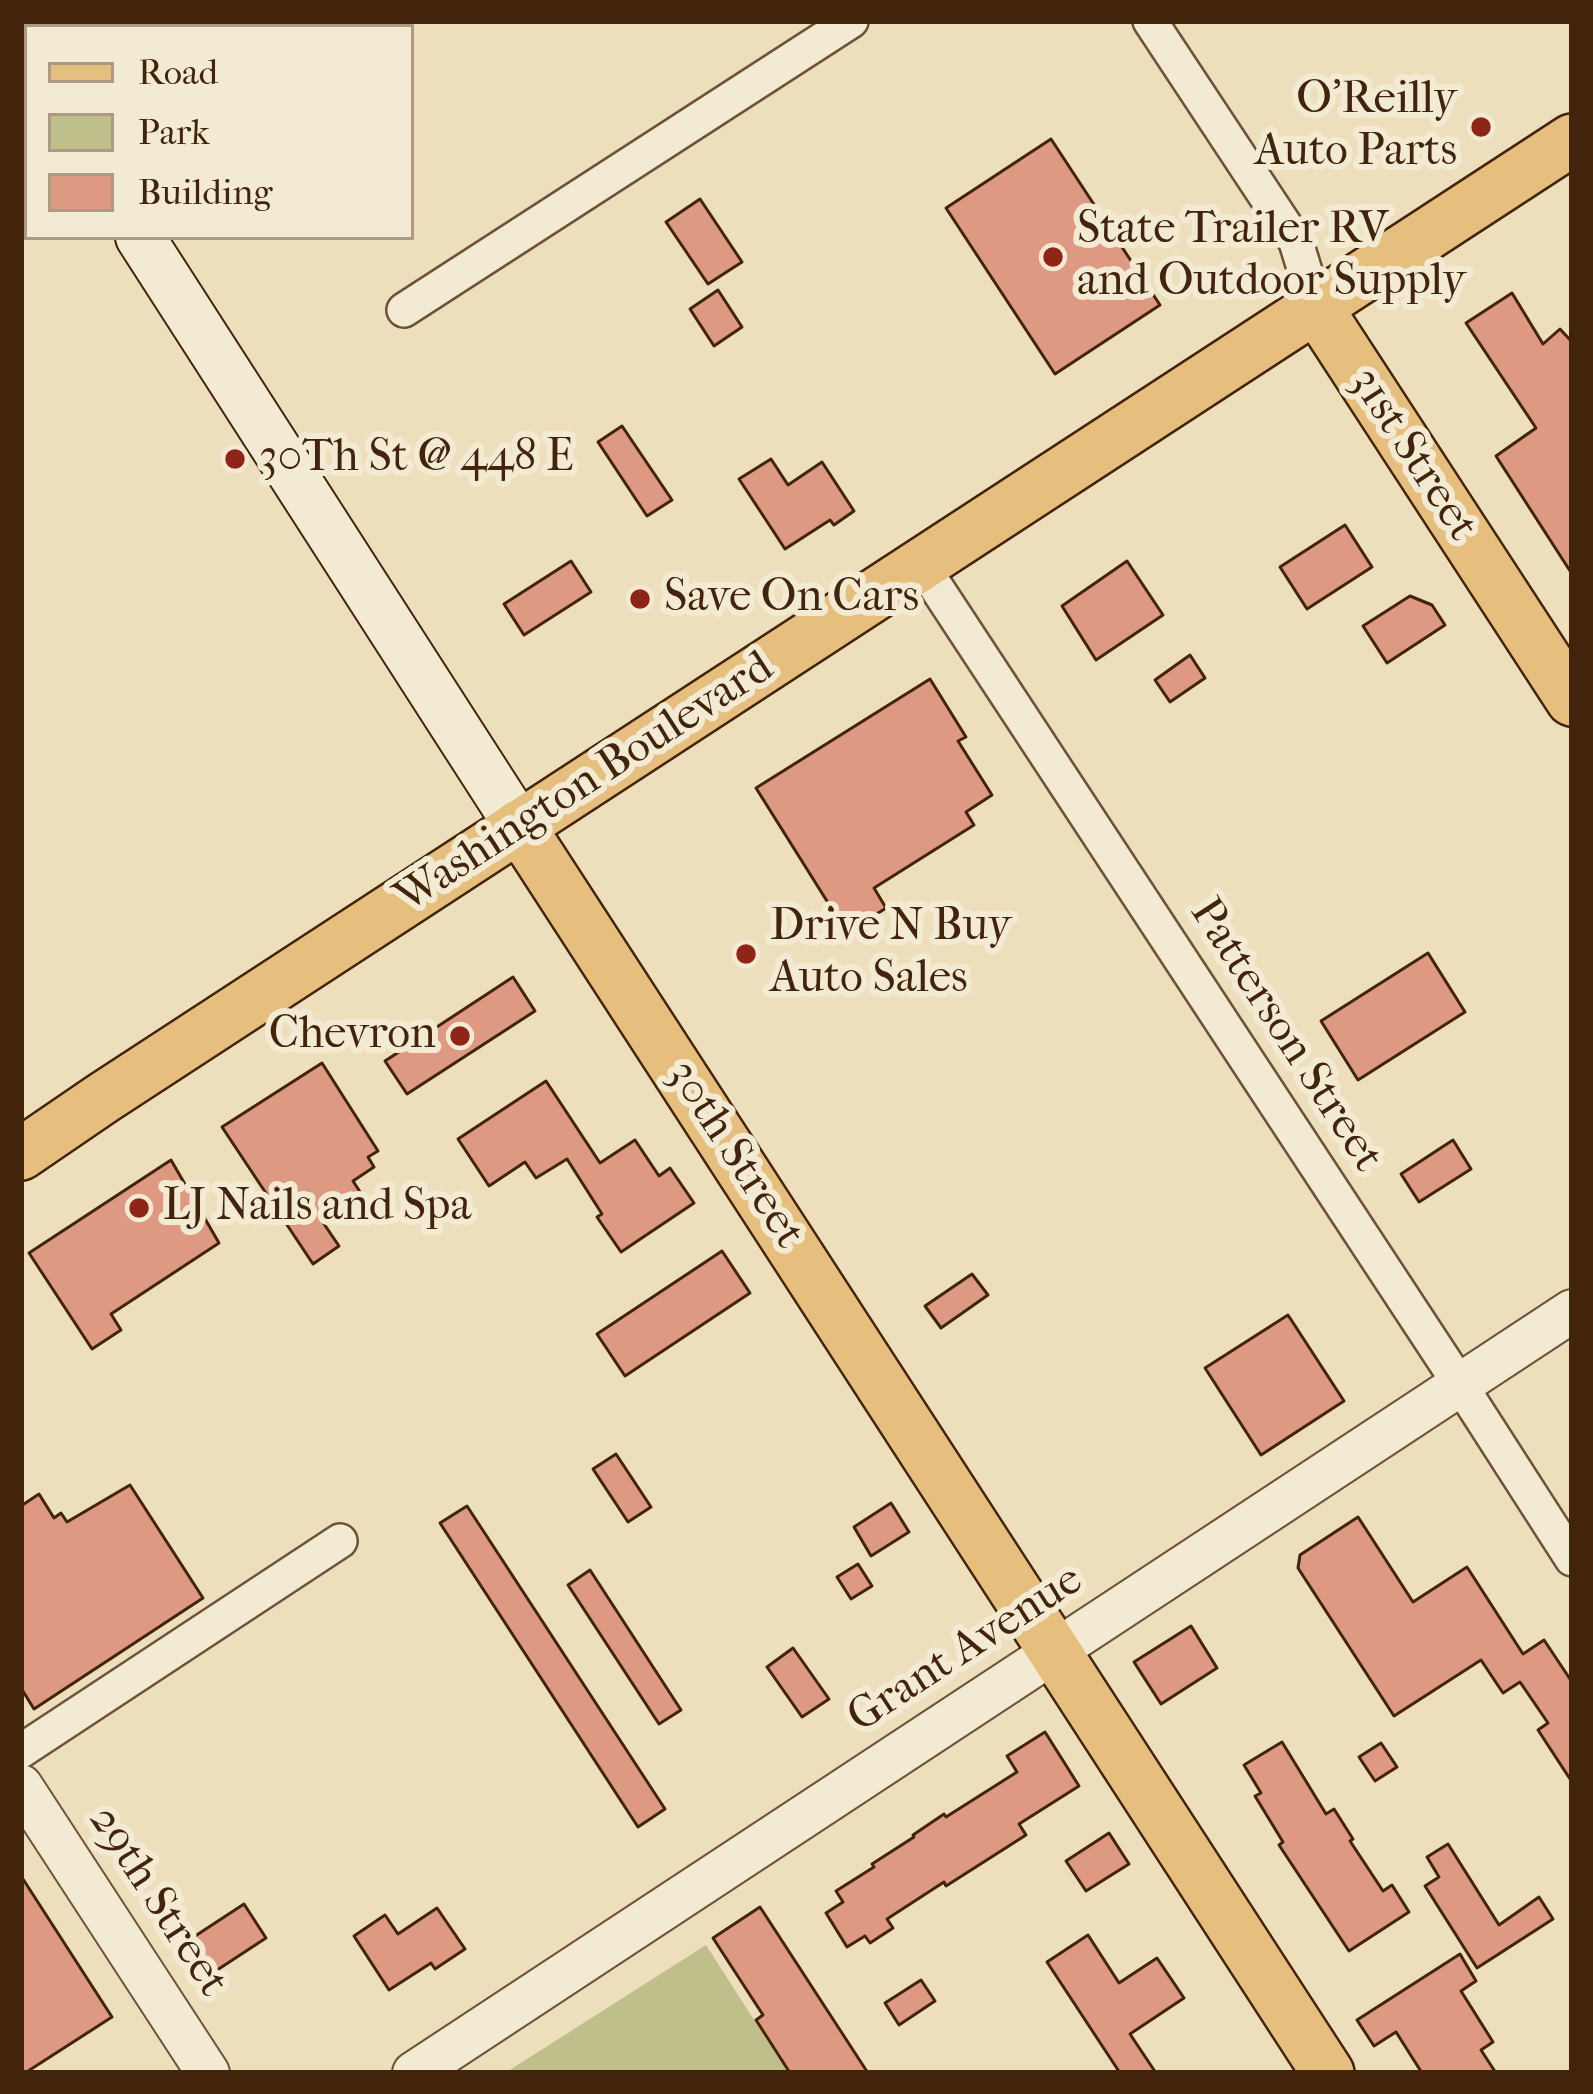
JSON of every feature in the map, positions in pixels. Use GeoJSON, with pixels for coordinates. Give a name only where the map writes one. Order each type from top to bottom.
{"type":"FeatureCollection","features":[{"type":"Feature","properties":{"kind":"main road","name":"Washington Boulevard"},"geometry":{"type":"LineString","coordinates":[[21,1154],[1572,140]]}},
{"type":"Feature","properties":{"kind":"main road","name":"30th Street"},"geometry":{"type":"LineString","coordinates":[[142,240],[1328,2073]]}},
{"type":"Feature","properties":{"kind":"main road","name":"31st Street"},"geometry":{"type":"LineString","coordinates":[[1316,307],[1572,700]]}},
{"type":"Feature","properties":{"kind":"street"},"geometry":{"type":"LineString","coordinates":[[404,310],[851,21]]}},
{"type":"Feature","properties":{"kind":"street","name":"31st Street"},"geometry":{"type":"LineString","coordinates":[[1150,21],[1296,242],[1316,307]]}},
{"type":"Feature","properties":{"kind":"street","name":"Patterson Street"},"geometry":{"type":"LineString","coordinates":[[921,565],[1572,1559]]}},
{"type":"Feature","properties":{"kind":"street","name":"Grant Avenue"},"geometry":{"type":"LineString","coordinates":[[414,2073],[1572,1311]]}},
{"type":"Feature","properties":{"kind":"street"},"geometry":{"type":"LineString","coordinates":[[21,1751],[340,1540]]}},
{"type":"Feature","properties":{"kind":"street","name":"29th Street"},"geometry":{"type":"LineString","coordinates":[[21,1786],[208,2073]]}},
{"type":"Feature","properties":{"kind":"green space"},"geometry":{"type":"Polygon","coordinates":[[[706,1945],[788,2073],[505,2073],[706,1945]]]}},
{"type":"Feature","properties":{"kind":"building","name":"State Trailer RV and Outdoor Supply"},"geometry":{"type":"Polygon","coordinates":[[[1051,139],[1160,305],[1055,374],[946,208],[1051,139]]]}},
{"type":"Feature","properties":{"kind":"building"},"geometry":{"type":"Polygon","coordinates":[[[700,199],[742,262],[708,284],[666,222],[700,199]]]}},
{"type":"Feature","properties":{"kind":"building"},"geometry":{"type":"Polygon","coordinates":[[[718,290],[742,327],[714,346],[690,309],[718,290]]]}},
{"type":"Feature","properties":{"kind":"building"},"geometry":{"type":"Polygon","coordinates":[[[1512,293],[1543,344],[1560,329],[1572,342],[1572,574],[1496,456],[1536,428],[1466,323],[1512,293]]]}},
{"type":"Feature","properties":{"kind":"building"},"geometry":{"type":"Polygon","coordinates":[[[622,426],[672,500],[647,516],[598,442],[622,426]]]}},
{"type":"Feature","properties":{"kind":"building"},"geometry":{"type":"Polygon","coordinates":[[[771,459],[788,485],[822,462],[854,511],[834,525],[830,520],[785,549],[739,479],[771,459]]]}},
{"type":"Feature","properties":{"kind":"building"},"geometry":{"type":"Polygon","coordinates":[[[1345,525],[1372,567],[1307,609],[1280,567],[1345,525]]]}},
{"type":"Feature","properties":{"kind":"building"},"geometry":{"type":"Polygon","coordinates":[[[571,561],[591,592],[524,635],[504,604],[571,561]]]}},
{"type":"Feature","properties":{"kind":"building"},"geometry":{"type":"Polygon","coordinates":[[[1127,561],[1163,615],[1096,660],[1062,606],[1127,561]]]}},
{"type":"Feature","properties":{"kind":"building"},"geometry":{"type":"Polygon","coordinates":[[[1410,596],[1432,605],[1445,625],[1387,663],[1363,626],[1410,596]]]}},
{"type":"Feature","properties":{"kind":"building"},"geometry":{"type":"Polygon","coordinates":[[[1190,655],[1205,678],[1170,702],[1155,680],[1190,655]]]}},
{"type":"Feature","properties":{"kind":"building"},"geometry":{"type":"Polygon","coordinates":[[[930,679],[966,737],[958,741],[992,795],[966,812],[974,825],[874,888],[886,908],[847,933],[756,788],[930,679]]]}},
{"type":"Feature","properties":{"kind":"building"},"geometry":{"type":"Polygon","coordinates":[[[1428,953],[1465,1012],[1358,1080],[1321,1021],[1428,953]]]}},
{"type":"Feature","properties":{"kind":"building","name":"Chevron"},"geometry":{"type":"Polygon","coordinates":[[[513,977],[535,1011],[407,1094],[385,1061],[513,977]]]}},
{"type":"Feature","properties":{"kind":"building"},"geometry":{"type":"Polygon","coordinates":[[[322,1063],[378,1151],[368,1157],[374,1167],[353,1181],[362,1195],[322,1221],[339,1246],[313,1264],[222,1127],[322,1063]]]}},
{"type":"Feature","properties":{"kind":"building"},"geometry":{"type":"Polygon","coordinates":[[[546,1081],[600,1163],[635,1140],[659,1176],[670,1168],[694,1203],[621,1252],[567,1159],[536,1178],[525,1162],[489,1186],[458,1139],[546,1081]]]}},
{"type":"Feature","properties":{"kind":"building"},"geometry":{"type":"Polygon","coordinates":[[[1453,1140],[1471,1169],[1419,1202],[1401,1174],[1453,1140]]]}},
{"type":"Feature","properties":{"kind":"building"},"geometry":{"type":"Polygon","coordinates":[[[171,1160],[219,1243],[111,1314],[121,1330],[92,1349],[29,1253],[171,1160]]]}},
{"type":"Feature","properties":{"kind":"building"},"geometry":{"type":"Polygon","coordinates":[[[722,1251],[750,1293],[625,1376],[597,1334],[722,1251]]]}},
{"type":"Feature","properties":{"kind":"building"},"geometry":{"type":"Polygon","coordinates":[[[972,1274],[988,1295],[941,1328],[925,1306],[972,1274]]]}},
{"type":"Feature","properties":{"kind":"building"},"geometry":{"type":"Polygon","coordinates":[[[1288,1315],[1344,1401],[1261,1455],[1205,1368],[1288,1315]]]}},
{"type":"Feature","properties":{"kind":"building"},"geometry":{"type":"Polygon","coordinates":[[[616,1454],[651,1507],[628,1522],[593,1469],[616,1454]]]}},
{"type":"Feature","properties":{"kind":"building"},"geometry":{"type":"Polygon","coordinates":[[[130,1485],[203,1598],[34,1709],[21,1688],[21,1506],[39,1494],[54,1518],[61,1513],[67,1522],[130,1485]]]}},
{"type":"Feature","properties":{"kind":"building"},"geometry":{"type":"Polygon","coordinates":[[[891,1503],[909,1532],[871,1556],[854,1527],[891,1503]]]}},
{"type":"Feature","properties":{"kind":"building"},"geometry":{"type":"Polygon","coordinates":[[[467,1506],[665,1809],[638,1827],[440,1523],[467,1506]]]}},
{"type":"Feature","properties":{"kind":"building"},"geometry":{"type":"Polygon","coordinates":[[[1358,1517],[1413,1602],[1467,1567],[1523,1654],[1544,1640],[1572,1682],[1572,1782],[1538,1730],[1548,1723],[1520,1682],[1503,1693],[1481,1660],[1394,1716],[1298,1568],[1300,1555],[1358,1517]]]}},
{"type":"Feature","properties":{"kind":"building"},"geometry":{"type":"Polygon","coordinates":[[[858,1564],[872,1586],[851,1599],[837,1577],[858,1564]]]}},
{"type":"Feature","properties":{"kind":"building"},"geometry":{"type":"Polygon","coordinates":[[[590,1570],[681,1710],[659,1724],[568,1585],[590,1570]]]}},
{"type":"Feature","properties":{"kind":"building"},"geometry":{"type":"Polygon","coordinates":[[[1191,1626],[1217,1668],[1161,1704],[1134,1662],[1191,1626]]]}},
{"type":"Feature","properties":{"kind":"building"},"geometry":{"type":"Polygon","coordinates":[[[793,1648],[829,1699],[802,1717],[767,1667],[793,1648]]]}},
{"type":"Feature","properties":{"kind":"building"},"geometry":{"type":"Polygon","coordinates":[[[1045,1732],[1079,1786],[1019,1824],[1026,1835],[887,1919],[893,1928],[870,1943],[865,1936],[847,1947],[826,1913],[843,1902],[836,1891],[944,1814],[1017,1772],[1007,1756],[1045,1732]]]}},
{"type":"Feature","properties":{"kind":"building"},"geometry":{"type":"Polygon","coordinates":[[[1282,1742],[1326,1814],[1334,1809],[1383,1891],[1392,1885],[1409,1912],[1349,1951],[1279,1845],[1283,1842],[1255,1796],[1261,1793],[1244,1765],[1282,1742]]]}},
{"type":"Feature","properties":{"kind":"building"},"geometry":{"type":"Polygon","coordinates":[[[1381,1743],[1397,1767],[1375,1781],[1359,1757],[1381,1743]]]}},
{"type":"Feature","properties":{"kind":"building"},"geometry":{"type":"Polygon","coordinates":[[[1109,1833],[1129,1864],[1086,1891],[1066,1861],[1109,1833]]]}},
{"type":"Feature","properties":{"kind":"building"},"geometry":{"type":"Polygon","coordinates":[[[1448,1844],[1499,1925],[1539,1897],[1553,1919],[1477,1968],[1425,1886],[1439,1877],[1427,1857],[1448,1844]]]}},
{"type":"Feature","properties":{"kind":"building"},"geometry":{"type":"Polygon","coordinates":[[[21,1876],[112,2017],[25,2073],[21,2073],[21,1876]]]}},
{"type":"Feature","properties":{"kind":"building"},"geometry":{"type":"Polygon","coordinates":[[[244,1904],[266,1938],[208,1976],[186,1942],[244,1904]]]}},
{"type":"Feature","properties":{"kind":"building"},"geometry":{"type":"Polygon","coordinates":[[[760,1907],[868,2073],[790,2073],[756,2020],[763,2015],[713,1938],[760,1907]]]}},
{"type":"Feature","properties":{"kind":"building"},"geometry":{"type":"Polygon","coordinates":[[[437,1908],[465,1949],[435,1969],[431,1963],[389,1990],[354,1936],[385,1915],[398,1934],[437,1908]]]}},
{"type":"Feature","properties":{"kind":"building"},"geometry":{"type":"Polygon","coordinates":[[[1088,1935],[1119,1983],[1157,1958],[1184,1998],[1130,2034],[1156,2073],[1120,2073],[1047,1962],[1088,1935]]]}},
{"type":"Feature","properties":{"kind":"building"},"geometry":{"type":"Polygon","coordinates":[[[1460,1954],[1476,1981],[1461,1991],[1493,2042],[1481,2050],[1496,2073],[1422,2073],[1396,2032],[1374,2046],[1357,2020],[1460,1954]]]}},
{"type":"Feature","properties":{"kind":"building"},"geometry":{"type":"Polygon","coordinates":[[[921,1980],[935,2001],[899,2025],[885,2003],[921,1980]]]}},
{"type":"Feature","properties":{"kind":"place","name":"O'Reilly Auto Parts"},"geometry":{"type":"Point","coordinates":[1481,127]}},
{"type":"Feature","properties":{"kind":"place","name":"State Trailer RV and Outdoor Supply"},"geometry":{"type":"Point","coordinates":[1053,257]}},
{"type":"Feature","properties":{"kind":"place","name":"30Th St @ 448 E"},"geometry":{"type":"Point","coordinates":[235,459]}},
{"type":"Feature","properties":{"kind":"place","name":"Save On Cars"},"geometry":{"type":"Point","coordinates":[640,599]}},
{"type":"Feature","properties":{"kind":"place","name":"Drive N Buy Auto Sales"},"geometry":{"type":"Point","coordinates":[746,954]}},
{"type":"Feature","properties":{"kind":"place","name":"Chevron"},"geometry":{"type":"Point","coordinates":[460,1036]}},
{"type":"Feature","properties":{"kind":"place","name":"LJ Nails and Spa"},"geometry":{"type":"Point","coordinates":[139,1208]}}]}
